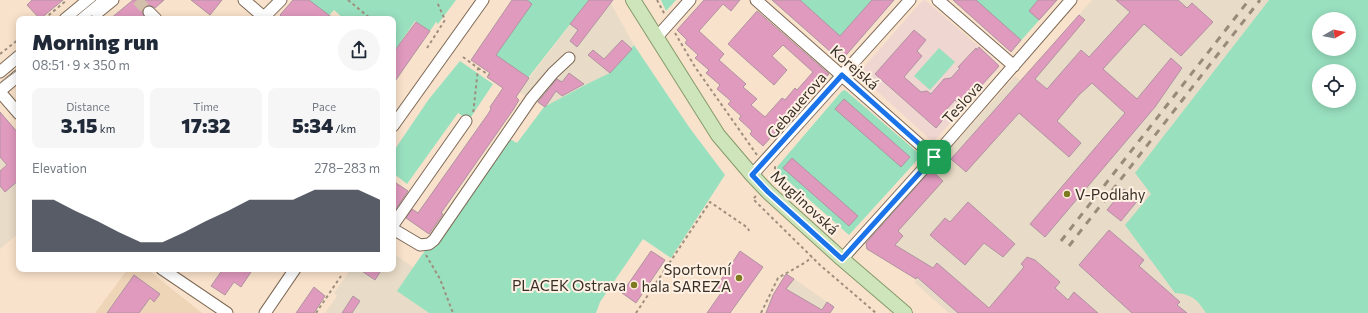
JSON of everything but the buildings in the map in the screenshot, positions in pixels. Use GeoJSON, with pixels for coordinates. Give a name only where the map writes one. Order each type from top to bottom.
{"type":"FeatureCollection","features":[{"type":"Feature","properties":{"kind":"main road","name":"Muglinovská"},"geometry":{"type":"LineString","coordinates":[[633,0],[718,135],[752,175],[768,192],[842,259],[905,313]]}},
{"type":"Feature","properties":{"kind":"street"},"geometry":{"type":"LineString","coordinates":[[69,16],[88,0]]}},
{"type":"Feature","properties":{"kind":"street"},"geometry":{"type":"LineString","coordinates":[[77,16],[96,0]]}},
{"type":"Feature","properties":{"kind":"street"},"geometry":{"type":"LineString","coordinates":[[82,16],[101,0]]}},
{"type":"Feature","properties":{"kind":"street"},"geometry":{"type":"LineString","coordinates":[[93,16],[112,0]]}},
{"type":"Feature","properties":{"kind":"street"},"geometry":{"type":"LineString","coordinates":[[244,0],[263,16]]}},
{"type":"Feature","properties":{"kind":"street"},"geometry":{"type":"LineString","coordinates":[[267,16],[281,0]]}},
{"type":"Feature","properties":{"kind":"street"},"geometry":{"type":"LineString","coordinates":[[396,122],[483,0]]}},
{"type":"Feature","properties":{"kind":"street"},"geometry":{"type":"LineString","coordinates":[[656,38],[690,0]]}},
{"type":"Feature","properties":{"kind":"street","name":"Korejská"},"geometry":{"type":"LineString","coordinates":[[756,0],[934,157]]}},
{"type":"Feature","properties":{"kind":"street","name":"Gebauerova"},"geometry":{"type":"LineString","coordinates":[[752,175],[764,164],[910,0]]}},
{"type":"Feature","properties":{"kind":"street"},"geometry":{"type":"LineString","coordinates":[[938,0],[1014,66]]}},
{"type":"Feature","properties":{"kind":"street","name":"Teslova"},"geometry":{"type":"LineString","coordinates":[[842,259],[934,157],[1071,0]]}},
{"type":"Feature","properties":{"kind":"street"},"geometry":{"type":"LineString","coordinates":[[396,231],[420,245],[428,244],[434,240],[531,99],[553,73],[569,58]]}},
{"type":"Feature","properties":{"kind":"street"},"geometry":{"type":"LineString","coordinates":[[0,72],[16,59]]}},
{"type":"Feature","properties":{"kind":"street"},"geometry":{"type":"LineString","coordinates":[[0,78],[16,65]]}},
{"type":"Feature","properties":{"kind":"street"},"geometry":{"type":"LineString","coordinates":[[0,83],[16,71]]}},
{"type":"Feature","properties":{"kind":"street"},"geometry":{"type":"LineString","coordinates":[[16,78],[0,92],[16,111]]}},
{"type":"Feature","properties":{"kind":"street"},"geometry":{"type":"LineString","coordinates":[[396,221],[466,121]]}},
{"type":"Feature","properties":{"kind":"street"},"geometry":{"type":"LineString","coordinates":[[166,272],[227,313]]}},
{"type":"Feature","properties":{"kind":"street"},"geometry":{"type":"LineString","coordinates":[[265,313],[293,272]]}},
{"type":"Feature","properties":{"kind":"path"},"geometry":{"type":"LineString","coordinates":[[48,16],[67,0]]}},
{"type":"Feature","properties":{"kind":"path"},"geometry":{"type":"LineString","coordinates":[[348,0],[367,16]]}},
{"type":"Feature","properties":{"kind":"path"},"geometry":{"type":"LineString","coordinates":[[657,0],[669,24],[695,68],[775,177]]}},
{"type":"Feature","properties":{"kind":"path"},"geometry":{"type":"LineString","coordinates":[[427,48],[445,20],[437,2]]}},
{"type":"Feature","properties":{"kind":"path"},"geometry":{"type":"LineString","coordinates":[[0,54],[16,41]]}},
{"type":"Feature","properties":{"kind":"path"},"geometry":{"type":"LineString","coordinates":[[478,68],[489,75]]}},
{"type":"Feature","properties":{"kind":"path"},"geometry":{"type":"LineString","coordinates":[[753,199],[812,257],[876,313]]}},
{"type":"Feature","properties":{"kind":"path"},"geometry":{"type":"LineString","coordinates":[[636,313],[710,202],[748,228],[749,231]]}},
{"type":"Feature","properties":{"kind":"path"},"geometry":{"type":"LineString","coordinates":[[420,245],[440,279],[453,313]]}},
{"type":"Feature","properties":{"kind":"path"},"geometry":{"type":"LineString","coordinates":[[761,313],[778,278],[812,257]]}},
{"type":"Feature","properties":{"kind":"path"},"geometry":{"type":"LineString","coordinates":[[316,313],[341,276]]}},
{"type":"Feature","properties":{"kind":"shaded area"},"geometry":{"type":"Polygon","coordinates":[[[609,0],[634,45],[610,74],[589,83],[544,107],[519,92],[588,1],[609,0]]]}},
{"type":"Feature","properties":{"kind":"shaded area"},"geometry":{"type":"Polygon","coordinates":[[[925,0],[999,64],[999,68],[935,140],[932,141],[858,74],[920,3],[925,0]]]}},
{"type":"Feature","properties":{"kind":"shaded area"},"geometry":{"type":"Polygon","coordinates":[[[1092,0],[1269,0],[1135,173],[1151,194],[1188,294],[1202,306],[1206,313],[949,313],[915,283],[916,279],[867,249],[866,243],[1015,76],[1021,81],[1028,72],[1035,78],[1086,21],[1079,15],[1092,0]]]}},
{"type":"Feature","properties":{"kind":"shaded area"},"geometry":{"type":"Polygon","coordinates":[[[0,114],[16,133],[16,236],[0,249],[0,114]]]}},
{"type":"Feature","properties":{"kind":"shaded area"},"geometry":{"type":"Polygon","coordinates":[[[396,255],[414,268],[398,291],[429,313],[325,313],[337,296],[334,293],[349,272],[396,272],[396,255]]]}},
{"type":"Feature","properties":{"kind":"shaded area"},"geometry":{"type":"Polygon","coordinates":[[[126,272],[151,272],[202,313],[95,313],[126,272]]]}},
{"type":"Feature","properties":{"kind":"shaded area"},"geometry":{"type":"Polygon","coordinates":[[[786,273],[827,302],[829,313],[765,313],[773,294],[786,273]]]}},
{"type":"Feature","properties":{"kind":"green space"},"geometry":{"type":"Polygon","coordinates":[[[309,0],[456,0],[438,24],[436,22],[430,31],[415,21],[396,49],[396,16],[341,16],[334,10],[329,16],[323,16],[309,0]]]}},
{"type":"Feature","properties":{"kind":"green space"},"geometry":{"type":"Polygon","coordinates":[[[525,0],[589,0],[528,78],[496,55],[525,0]]]}},
{"type":"Feature","properties":{"kind":"green space"},"geometry":{"type":"Polygon","coordinates":[[[661,0],[676,0],[666,11],[661,0]]]}},
{"type":"Feature","properties":{"kind":"green space"},"geometry":{"type":"Polygon","coordinates":[[[772,0],[894,0],[841,61],[772,0]]]}},
{"type":"Feature","properties":{"kind":"green space"},"geometry":{"type":"Polygon","coordinates":[[[953,0],[1057,0],[1011,52],[953,0]]]}},
{"type":"Feature","properties":{"kind":"green space"},"geometry":{"type":"Polygon","coordinates":[[[1269,0],[1368,0],[1368,313],[1206,313],[1200,304],[1193,298],[1175,293],[1125,225],[1151,194],[1135,173],[1269,0]]]}},
{"type":"Feature","properties":{"kind":"green space"},"geometry":{"type":"Polygon","coordinates":[[[634,45],[689,127],[725,175],[671,258],[643,239],[600,302],[596,313],[429,313],[397,291],[421,256],[510,139],[517,143],[544,107],[610,73],[634,45]]]}},
{"type":"Feature","properties":{"kind":"green space"},"geometry":{"type":"Polygon","coordinates":[[[939,48],[955,62],[930,90],[914,76],[939,48]]]}},
{"type":"Feature","properties":{"kind":"green space"},"geometry":{"type":"Polygon","coordinates":[[[460,61],[493,84],[469,120],[458,113],[407,184],[396,175],[396,148],[429,99],[460,61]]]}},
{"type":"Feature","properties":{"kind":"green space"},"geometry":{"type":"Polygon","coordinates":[[[845,90],[916,151],[920,157],[849,235],[778,172],[777,167],[842,91],[845,90]]]}},
{"type":"Feature","properties":{"kind":"tunnel"},"geometry":{"type":"LineString","coordinates":[[137,0],[149,12]]}},
{"type":"Feature","properties":{"kind":"tram line"},"geometry":{"type":"LineString","coordinates":[[77,16],[96,0]]}},
{"type":"Feature","properties":{"kind":"tram line"},"geometry":{"type":"LineString","coordinates":[[0,83],[16,71]]}},
{"type":"Feature","properties":{"kind":"railway"},"geometry":{"type":"LineString","coordinates":[[1061,241],[1249,0]]}},
{"type":"Feature","properties":{"kind":"railway"},"geometry":{"type":"LineString","coordinates":[[1069,246],[1260,0]]}},
{"type":"Feature","properties":{"kind":"place","name":"V-Podlahy"},"geometry":{"type":"Point","coordinates":[1067,194]}},
{"type":"Feature","properties":{"kind":"place","name":"Sportovní hala SAREZA"},"geometry":{"type":"Point","coordinates":[739,278]}},
{"type":"Feature","properties":{"kind":"place","name":"PLACEK Ostrava"},"geometry":{"type":"Point","coordinates":[634,285]}},
{"type":"Feature","properties":{"kind":"route"},"geometry":{"type":"LineString","coordinates":[[842,75],[934,157],[842,259],[768,192],[752,175],[764,164],[842,75]]}}]}
